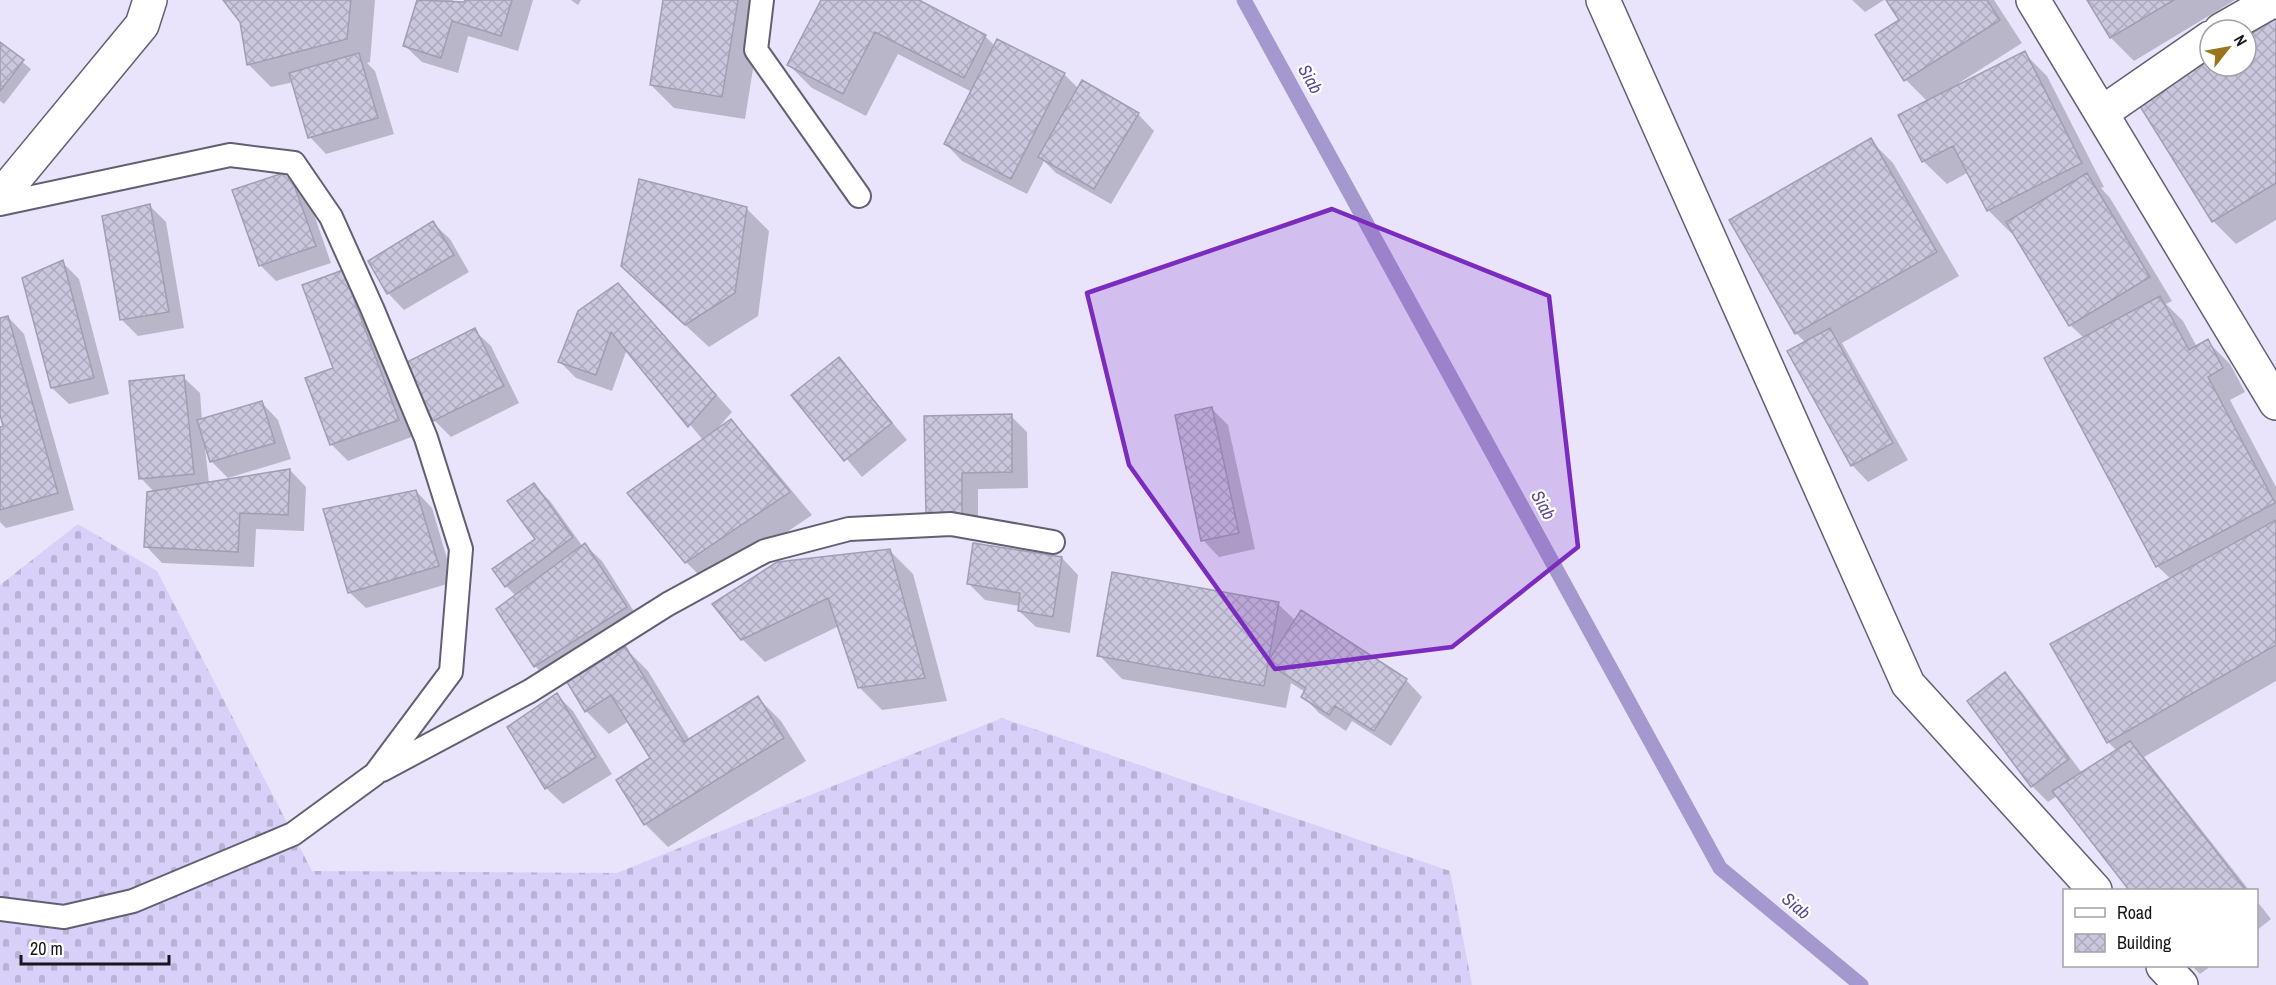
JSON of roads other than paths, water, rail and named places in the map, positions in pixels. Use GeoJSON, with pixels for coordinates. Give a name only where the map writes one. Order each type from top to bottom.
{"type":"FeatureCollection","features":[{"type":"Feature","properties":{"kind":"street"},"geometry":{"type":"LineString","coordinates":[[0,197],[142,25],[150,0]]}},
{"type":"Feature","properties":{"kind":"street"},"geometry":{"type":"LineString","coordinates":[[1603,0],[1908,684],[2093,889]]}},
{"type":"Feature","properties":{"kind":"street"},"geometry":{"type":"LineString","coordinates":[[2033,0],[2103,112],[2276,403]]}},
{"type":"Feature","properties":{"kind":"street"},"geometry":{"type":"LineString","coordinates":[[2242,18],[2272,1],[2276,2]]}},
{"type":"Feature","properties":{"kind":"street"},"geometry":{"type":"LineString","coordinates":[[2103,112],[2198,46]]}},
{"type":"Feature","properties":{"kind":"street"},"geometry":{"type":"LineString","coordinates":[[2164,967],[2181,985]]}},
{"type":"Feature","properties":{"kind":"lane"},"geometry":{"type":"LineString","coordinates":[[762,0],[756,50],[859,196]]}},
{"type":"Feature","properties":{"kind":"lane"},"geometry":{"type":"LineString","coordinates":[[0,204],[230,155],[294,163],[331,217],[426,438],[461,549],[451,672],[375,774]]}},
{"type":"Feature","properties":{"kind":"lane"},"geometry":{"type":"LineString","coordinates":[[0,909],[64,916],[133,901],[293,834],[375,774],[530,691],[668,604],[765,551],[849,529],[951,524],[1053,542]]}},
{"type":"Feature","properties":{"kind":"waterway","name":"Siab"},"geometry":{"type":"LineString","coordinates":[[1244,0],[1720,868],[1861,985]]}}]}
